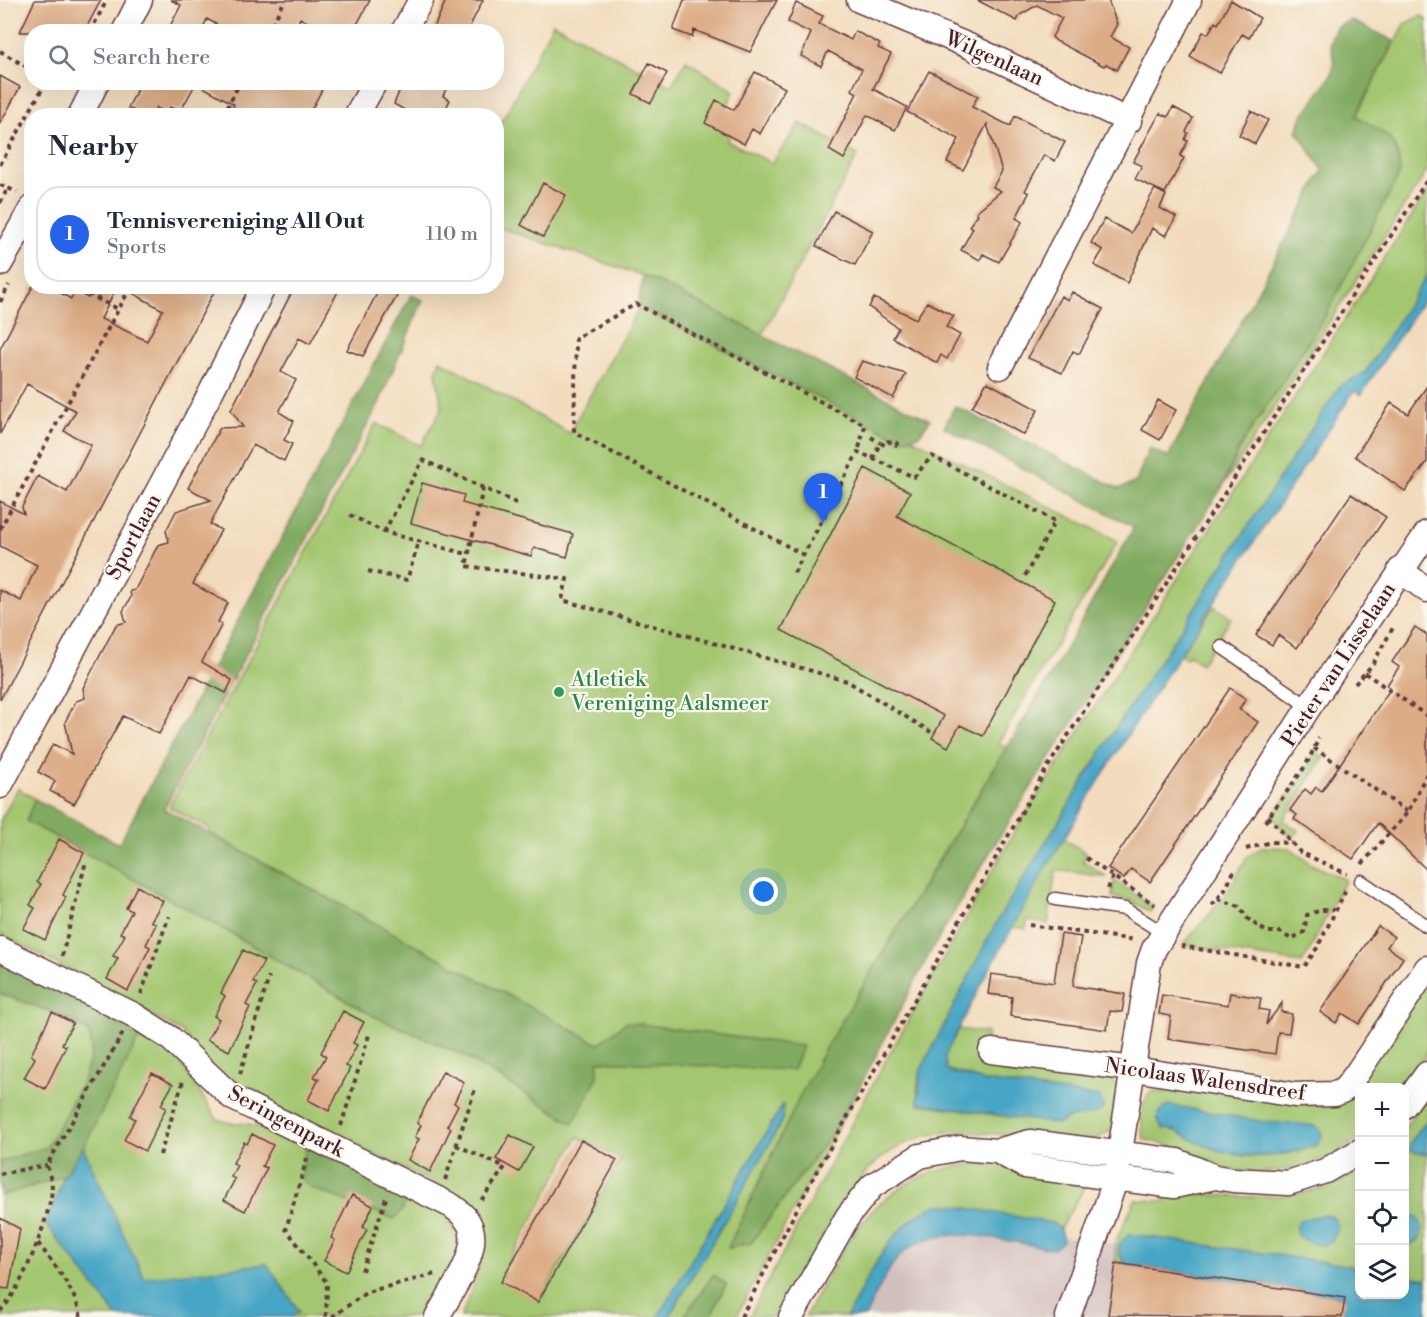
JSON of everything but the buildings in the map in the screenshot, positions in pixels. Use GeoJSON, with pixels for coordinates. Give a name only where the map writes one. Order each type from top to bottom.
{"type":"FeatureCollection","features":[{"type":"Feature","properties":{"kind":"street"},"geometry":{"type":"LineString","coordinates":[[128,24],[141,0]]}},
{"type":"Feature","properties":{"kind":"street"},"geometry":{"type":"LineString","coordinates":[[408,24],[421,0]]}},
{"type":"Feature","properties":{"kind":"street","name":"Wilgenlaan"},"geometry":{"type":"LineString","coordinates":[[859,0],[969,46],[1128,121]]}},
{"type":"Feature","properties":{"kind":"street"},"geometry":{"type":"LineString","coordinates":[[1000,367],[1190,0]]}},
{"type":"Feature","properties":{"kind":"street"},"geometry":{"type":"LineString","coordinates":[[84,108],[93,90]]}},
{"type":"Feature","properties":{"kind":"street"},"geometry":{"type":"LineString","coordinates":[[360,108],[371,90]]}},
{"type":"Feature","properties":{"kind":"street"},"geometry":{"type":"LineString","coordinates":[[0,264],[24,222]]}},
{"type":"Feature","properties":{"kind":"street","name":"Sportlaan"},"geometry":{"type":"LineString","coordinates":[[0,786],[211,392],[260,294]]}},
{"type":"Feature","properties":{"kind":"street","name":"Pieter van Lisselaan"},"geometry":{"type":"LineString","coordinates":[[1068,1317],[1116,1178],[1149,963],[1165,931],[1309,707],[1427,533]]}},
{"type":"Feature","properties":{"kind":"street"},"geometry":{"type":"LineString","coordinates":[[1400,570],[1427,590]]}},
{"type":"Feature","properties":{"kind":"street","name":"Seringenpark"},"geometry":{"type":"LineString","coordinates":[[0,949],[134,1015],[170,1038],[233,1098],[438,1198],[468,1220]]}},
{"type":"Feature","properties":{"kind":"street","name":"Nicolaas Walensdreef"},"geometry":{"type":"LineString","coordinates":[[991,1051],[1134,1069],[1295,1095],[1335,1094],[1344,1089],[1357,1073],[1427,968]]}},
{"type":"Feature","properties":{"kind":"street"},"geometry":{"type":"LineString","coordinates":[[1409,1099],[1427,1074]]}},
{"type":"Feature","properties":{"kind":"street"},"geometry":{"type":"LineString","coordinates":[[791,1317],[848,1216],[872,1186],[920,1156],[960,1148],[997,1151],[1030,1142],[1177,1161],[1215,1177]]}},
{"type":"Feature","properties":{"kind":"street"},"geometry":{"type":"LineString","coordinates":[[997,1151],[1025,1166],[1174,1186],[1215,1177],[1288,1183],[1326,1172],[1355,1154]]}},
{"type":"Feature","properties":{"kind":"street"},"geometry":{"type":"LineString","coordinates":[[437,1317],[473,1250],[473,1234],[468,1220]]}},
{"type":"Feature","properties":{"kind":"lane"},"geometry":{"type":"LineString","coordinates":[[1222,647],[1309,707]]}},
{"type":"Feature","properties":{"kind":"lane"},"geometry":{"type":"LineString","coordinates":[[1357,879],[1427,926]]}},
{"type":"Feature","properties":{"kind":"lane"},"geometry":{"type":"LineString","coordinates":[[1055,899],[1125,909],[1165,931]]}},
{"type":"Feature","properties":{"kind":"path"},"geometry":{"type":"LineString","coordinates":[[94,24],[107,0]]}},
{"type":"Feature","properties":{"kind":"path"},"geometry":{"type":"LineString","coordinates":[[272,24],[285,0]]}},
{"type":"Feature","properties":{"kind":"path"},"geometry":{"type":"LineString","coordinates":[[0,51],[24,65]]}},
{"type":"Feature","properties":{"kind":"path"},"geometry":{"type":"LineString","coordinates":[[32,108],[42,90]]}},
{"type":"Feature","properties":{"kind":"path"},"geometry":{"type":"LineString","coordinates":[[227,108],[236,90]]}},
{"type":"Feature","properties":{"kind":"path"},"geometry":{"type":"LineString","coordinates":[[0,165],[24,122]]}},
{"type":"Feature","properties":{"kind":"path"},"geometry":{"type":"LineString","coordinates":[[741,1317],[815,1174],[1047,768],[1427,180]]}},
{"type":"Feature","properties":{"kind":"path"},"geometry":{"type":"LineString","coordinates":[[0,203],[8,188]]}},
{"type":"Feature","properties":{"kind":"path"},"geometry":{"type":"LineString","coordinates":[[88,294],[118,309]]}},
{"type":"Feature","properties":{"kind":"path"},"geometry":{"type":"LineString","coordinates":[[0,529],[126,294]]}},
{"type":"Feature","properties":{"kind":"path"},"geometry":{"type":"LineString","coordinates":[[794,573],[804,555],[858,452],[865,425],[636,304],[576,338],[574,432],[804,555]]}},
{"type":"Feature","properties":{"kind":"path"},"geometry":{"type":"LineString","coordinates":[[871,437],[885,445],[888,441],[896,445],[900,440]]}},
{"type":"Feature","properties":{"kind":"path"},"geometry":{"type":"LineString","coordinates":[[873,459],[880,442]]}},
{"type":"Feature","properties":{"kind":"path"},"geometry":{"type":"LineString","coordinates":[[858,452],[914,477],[932,456],[1055,521],[1025,576]]}},
{"type":"Feature","properties":{"kind":"path"},"geometry":{"type":"LineString","coordinates":[[384,532],[423,460],[518,504]]}},
{"type":"Feature","properties":{"kind":"path"},"geometry":{"type":"LineString","coordinates":[[483,488],[466,567],[567,579],[562,600],[847,681],[931,732]]}},
{"type":"Feature","properties":{"kind":"path"},"geometry":{"type":"LineString","coordinates":[[350,515],[384,532],[467,554]]}},
{"type":"Feature","properties":{"kind":"path"},"geometry":{"type":"LineString","coordinates":[[368,571],[407,580],[419,541]]}},
{"type":"Feature","properties":{"kind":"path"},"geometry":{"type":"LineString","coordinates":[[1365,673],[1427,716]]}},
{"type":"Feature","properties":{"kind":"path"},"geometry":{"type":"LineString","coordinates":[[1294,733],[1408,812]]}},
{"type":"Feature","properties":{"kind":"path"},"geometry":{"type":"LineString","coordinates":[[1029,925],[1165,931],[1304,966],[1317,948],[1334,910],[1357,879],[1371,851],[1408,812],[1427,773]]}},
{"type":"Feature","properties":{"kind":"path"},"geometry":{"type":"LineString","coordinates":[[1251,797],[1292,843],[1310,859],[1357,879]]}},
{"type":"Feature","properties":{"kind":"path"},"geometry":{"type":"LineString","coordinates":[[1246,849],[1272,842],[1292,843]]}},
{"type":"Feature","properties":{"kind":"path"},"geometry":{"type":"LineString","coordinates":[[1086,858],[1165,931]]}},
{"type":"Feature","properties":{"kind":"path"},"geometry":{"type":"LineString","coordinates":[[56,978],[86,861]]}},
{"type":"Feature","properties":{"kind":"path"},"geometry":{"type":"LineString","coordinates":[[1218,898],[1239,906],[1248,919],[1267,932],[1280,932],[1291,939],[1304,933],[1307,915],[1321,910],[1334,910]]}},
{"type":"Feature","properties":{"kind":"path"},"geometry":{"type":"LineString","coordinates":[[0,1311],[9,1303],[38,1243],[52,1188],[47,1165],[134,1015],[169,916]]}},
{"type":"Feature","properties":{"kind":"path"},"geometry":{"type":"LineString","coordinates":[[233,1098],[268,977]]}},
{"type":"Feature","properties":{"kind":"path"},"geometry":{"type":"LineString","coordinates":[[326,1317],[327,1283],[286,1229],[369,1035]]}},
{"type":"Feature","properties":{"kind":"path"},"geometry":{"type":"LineString","coordinates":[[160,1155],[190,1057]]}},
{"type":"Feature","properties":{"kind":"path"},"geometry":{"type":"LineString","coordinates":[[438,1198],[475,1089]]}},
{"type":"Feature","properties":{"kind":"path"},"geometry":{"type":"LineString","coordinates":[[456,1145],[505,1167],[468,1220]]}},
{"type":"Feature","properties":{"kind":"path"},"geometry":{"type":"LineString","coordinates":[[0,1174],[47,1165]]}},
{"type":"Feature","properties":{"kind":"path"},"geometry":{"type":"LineString","coordinates":[[362,1271],[394,1176]]}},
{"type":"Feature","properties":{"kind":"path"},"geometry":{"type":"LineString","coordinates":[[38,1243],[76,1300],[81,1317]]}},
{"type":"Feature","properties":{"kind":"path"},"geometry":{"type":"LineString","coordinates":[[332,1317],[367,1292],[440,1273],[460,1274]]}},
{"type":"Feature","properties":{"kind":"shaded area"},"geometry":{"type":"Polygon","coordinates":[[[936,1218],[1355,1279],[1355,1299],[1363,1299],[1373,1317],[857,1317],[893,1253],[936,1218]]]}},
{"type":"Feature","properties":{"kind":"green space"},"geometry":{"type":"Polygon","coordinates":[[[1421,16],[1427,19],[1427,171],[1221,489],[1389,138],[1356,116],[1405,24],[1421,16]]]}},
{"type":"Feature","properties":{"kind":"green space"},"geometry":{"type":"Polygon","coordinates":[[[1351,20],[1394,41],[1356,116],[1388,137],[1397,151],[1400,173],[1326,315],[1238,450],[1221,489],[990,852],[931,951],[843,1118],[751,1243],[728,1248],[802,1092],[825,1049],[1058,663],[1134,527],[944,427],[955,406],[1119,489],[1136,482],[1149,448],[1168,457],[1323,170],[1297,132],[1302,116],[1331,76],[1334,62],[1330,42],[1336,27],[1351,20]]]}},
{"type":"Feature","properties":{"kind":"green space"},"geometry":{"type":"Polygon","coordinates":[[[553,23],[671,86],[686,60],[734,91],[721,119],[734,129],[727,141],[772,163],[800,123],[858,155],[762,335],[647,277],[504,229],[504,118],[553,23]]]}},
{"type":"Feature","properties":{"kind":"green space"},"geometry":{"type":"Polygon","coordinates":[[[1427,192],[1427,275],[1366,372],[1340,386],[1116,728],[996,923],[920,1072],[917,1088],[919,1104],[1058,1124],[1102,1110],[1103,1106],[1099,1097],[984,1081],[946,1069],[945,1056],[958,1029],[987,1033],[983,1057],[1109,1077],[1119,1088],[1115,1128],[1093,1141],[953,1131],[928,1135],[907,1142],[889,1152],[860,1179],[836,1215],[779,1317],[749,1317],[877,1076],[1016,829],[1427,192]]]}},
{"type":"Feature","properties":{"kind":"green space"},"geometry":{"type":"Polygon","coordinates":[[[643,276],[930,420],[919,435],[902,440],[638,306],[643,276]]]}},
{"type":"Feature","properties":{"kind":"green space"},"geometry":{"type":"Polygon","coordinates":[[[411,295],[423,300],[378,405],[164,809],[598,1044],[626,1022],[802,1046],[793,1070],[598,1061],[598,1076],[573,1123],[463,1055],[374,1016],[201,916],[26,821],[35,799],[119,844],[411,295]]]}},
{"type":"Feature","properties":{"kind":"green space"},"geometry":{"type":"Polygon","coordinates":[[[642,303],[1118,541],[998,743],[1006,748],[825,1049],[802,1092],[728,1248],[751,1243],[843,1118],[736,1317],[710,1317],[726,1285],[713,1275],[684,1317],[669,1317],[782,1122],[782,1106],[658,1317],[461,1317],[475,1281],[482,1241],[475,1217],[457,1194],[289,1114],[242,1105],[182,1032],[0,933],[0,821],[18,788],[35,799],[26,821],[201,916],[374,1016],[463,1055],[572,1123],[598,1061],[793,1069],[598,1044],[209,833],[210,829],[169,807],[376,423],[421,446],[442,407],[436,373],[440,360],[569,433],[642,303]],[[578,1137],[503,1273],[538,1292],[539,1301],[621,1159],[578,1137]]]}},
{"type":"Feature","properties":{"kind":"green space"},"geometry":{"type":"Polygon","coordinates":[[[1214,606],[1231,618],[1201,664],[1189,655],[1186,658],[1180,654],[1214,606]]]}},
{"type":"Feature","properties":{"kind":"green space"},"geometry":{"type":"Polygon","coordinates":[[[1315,752],[1324,758],[1283,820],[1298,830],[1292,839],[1272,817],[1302,777],[1315,752]]]}},
{"type":"Feature","properties":{"kind":"green space"},"geometry":{"type":"Polygon","coordinates":[[[1063,838],[1087,854],[1083,861],[1107,877],[1056,870],[1048,924],[1027,921],[1026,929],[1012,927],[1063,838]]]}},
{"type":"Feature","properties":{"kind":"green space"},"geometry":{"type":"Polygon","coordinates":[[[1262,847],[1290,848],[1311,864],[1346,880],[1302,963],[1183,945],[1225,896],[1247,857],[1262,847]]]}},
{"type":"Feature","properties":{"kind":"green space"},"geometry":{"type":"Polygon","coordinates":[[[1114,880],[1153,907],[1150,912],[1130,900],[1112,897],[1114,880]]]}},
{"type":"Feature","properties":{"kind":"green space"},"geometry":{"type":"Polygon","coordinates":[[[0,959],[141,1034],[83,1148],[64,1176],[0,1196],[0,1162],[47,1147],[81,1085],[91,1050],[90,1037],[82,1027],[54,1013],[0,993],[0,959]]]}},
{"type":"Feature","properties":{"kind":"green space"},"geometry":{"type":"Polygon","coordinates":[[[1427,985],[1427,1054],[1408,1083],[1355,1083],[1355,1141],[1318,1161],[1287,1169],[1256,1172],[1232,1170],[1172,1155],[1173,1146],[1144,1139],[1142,1121],[1143,1107],[1148,1095],[1152,1091],[1166,1092],[1168,1084],[1323,1106],[1427,985]],[[1168,1105],[1159,1113],[1195,1140],[1234,1154],[1254,1156],[1297,1151],[1319,1144],[1322,1132],[1317,1127],[1265,1122],[1168,1105]]]}},
{"type":"Feature","properties":{"kind":"green space"},"geometry":{"type":"Polygon","coordinates":[[[0,993],[54,1013],[82,1027],[90,1037],[91,1050],[81,1085],[47,1147],[0,1162],[0,993]]]}},
{"type":"Feature","properties":{"kind":"green space"},"geometry":{"type":"Polygon","coordinates":[[[141,1034],[172,1050],[217,1119],[249,1124],[278,1133],[442,1211],[457,1235],[460,1252],[455,1271],[431,1317],[291,1317],[299,1311],[267,1264],[144,1278],[83,1148],[141,1034]]]}},
{"type":"Feature","properties":{"kind":"green space"},"geometry":{"type":"Polygon","coordinates":[[[1427,1096],[1427,1120],[1411,1142],[1410,1150],[1427,1154],[1427,1279],[1409,1277],[1409,1246],[1411,1245],[1409,1122],[1427,1096]]]}},
{"type":"Feature","properties":{"kind":"green space"},"geometry":{"type":"Polygon","coordinates":[[[306,1146],[407,1194],[402,1211],[394,1219],[311,1188],[301,1178],[306,1146]]]}},
{"type":"Feature","properties":{"kind":"green space"},"geometry":{"type":"Polygon","coordinates":[[[974,1164],[1008,1167],[1087,1183],[1060,1229],[1052,1223],[950,1205],[931,1209],[915,1218],[887,1246],[847,1317],[805,1317],[851,1237],[868,1215],[888,1196],[912,1181],[940,1170],[974,1164]]]}},
{"type":"Feature","properties":{"kind":"green space"},"geometry":{"type":"Polygon","coordinates":[[[1355,1173],[1355,1266],[1129,1234],[1119,1254],[1125,1264],[1116,1262],[1115,1243],[1135,1200],[1165,1201],[1166,1192],[1266,1196],[1290,1195],[1337,1183],[1355,1173]],[[1323,1215],[1297,1235],[1317,1244],[1332,1241],[1338,1228],[1332,1216],[1323,1215]]]}},
{"type":"Feature","properties":{"kind":"green space"},"geometry":{"type":"Polygon","coordinates":[[[64,1176],[46,1224],[118,1317],[0,1317],[0,1196],[64,1176]]]}},
{"type":"Feature","properties":{"kind":"green space"},"geometry":{"type":"Polygon","coordinates":[[[713,1275],[726,1284],[710,1317],[684,1317],[713,1275]]]}},
{"type":"Feature","properties":{"kind":"water"},"geometry":{"type":"Polygon","coordinates":[[[1427,275],[1427,294],[1361,395],[1354,391],[1087,800],[989,969],[945,1056],[946,1069],[951,1072],[984,1081],[1099,1097],[1103,1106],[1102,1110],[1058,1124],[918,1103],[920,1072],[996,923],[1116,728],[1340,386],[1366,372],[1427,275]]]}},
{"type":"Feature","properties":{"kind":"water"},"geometry":{"type":"Polygon","coordinates":[[[783,1104],[782,1122],[669,1317],[658,1317],[783,1104]]]}},
{"type":"Feature","properties":{"kind":"water"},"geometry":{"type":"Polygon","coordinates":[[[1168,1105],[1265,1122],[1312,1125],[1319,1128],[1322,1135],[1319,1144],[1290,1153],[1260,1156],[1230,1153],[1201,1144],[1174,1130],[1163,1129],[1157,1118],[1168,1105]]]}},
{"type":"Feature","properties":{"kind":"water"},"geometry":{"type":"Polygon","coordinates":[[[1427,1120],[1427,1154],[1410,1151],[1411,1142],[1427,1120]]]}},
{"type":"Feature","properties":{"kind":"water"},"geometry":{"type":"Polygon","coordinates":[[[83,1148],[144,1278],[267,1264],[299,1311],[291,1317],[118,1317],[46,1224],[64,1176],[83,1148]]]}},
{"type":"Feature","properties":{"kind":"water"},"geometry":{"type":"Polygon","coordinates":[[[938,1205],[950,1205],[1052,1223],[1060,1229],[1063,1241],[1054,1249],[971,1235],[950,1235],[930,1239],[912,1247],[891,1266],[865,1317],[847,1317],[873,1268],[895,1237],[907,1223],[938,1205]]]}},
{"type":"Feature","properties":{"kind":"water"},"geometry":{"type":"Polygon","coordinates":[[[1409,1214],[1418,1217],[1423,1229],[1419,1240],[1409,1245],[1409,1214]]]}},
{"type":"Feature","properties":{"kind":"water"},"geometry":{"type":"Polygon","coordinates":[[[1323,1215],[1332,1216],[1338,1225],[1332,1241],[1323,1245],[1314,1244],[1297,1235],[1296,1227],[1299,1220],[1323,1215]]]}},
{"type":"Feature","properties":{"kind":"water"},"geometry":{"type":"Polygon","coordinates":[[[1129,1234],[1355,1266],[1355,1299],[1409,1299],[1409,1277],[1427,1279],[1427,1317],[1342,1317],[1345,1297],[1125,1264],[1119,1254],[1119,1244],[1129,1234]]]}},
{"type":"Feature","properties":{"kind":"place","name":"Tennisvereniging All Out"},"geometry":{"type":"Point","coordinates":[823,523]}},
{"type":"Feature","properties":{"kind":"place","name":"Atletiek Vereniging Aalsmeer"},"geometry":{"type":"Point","coordinates":[559,692]}}]}
